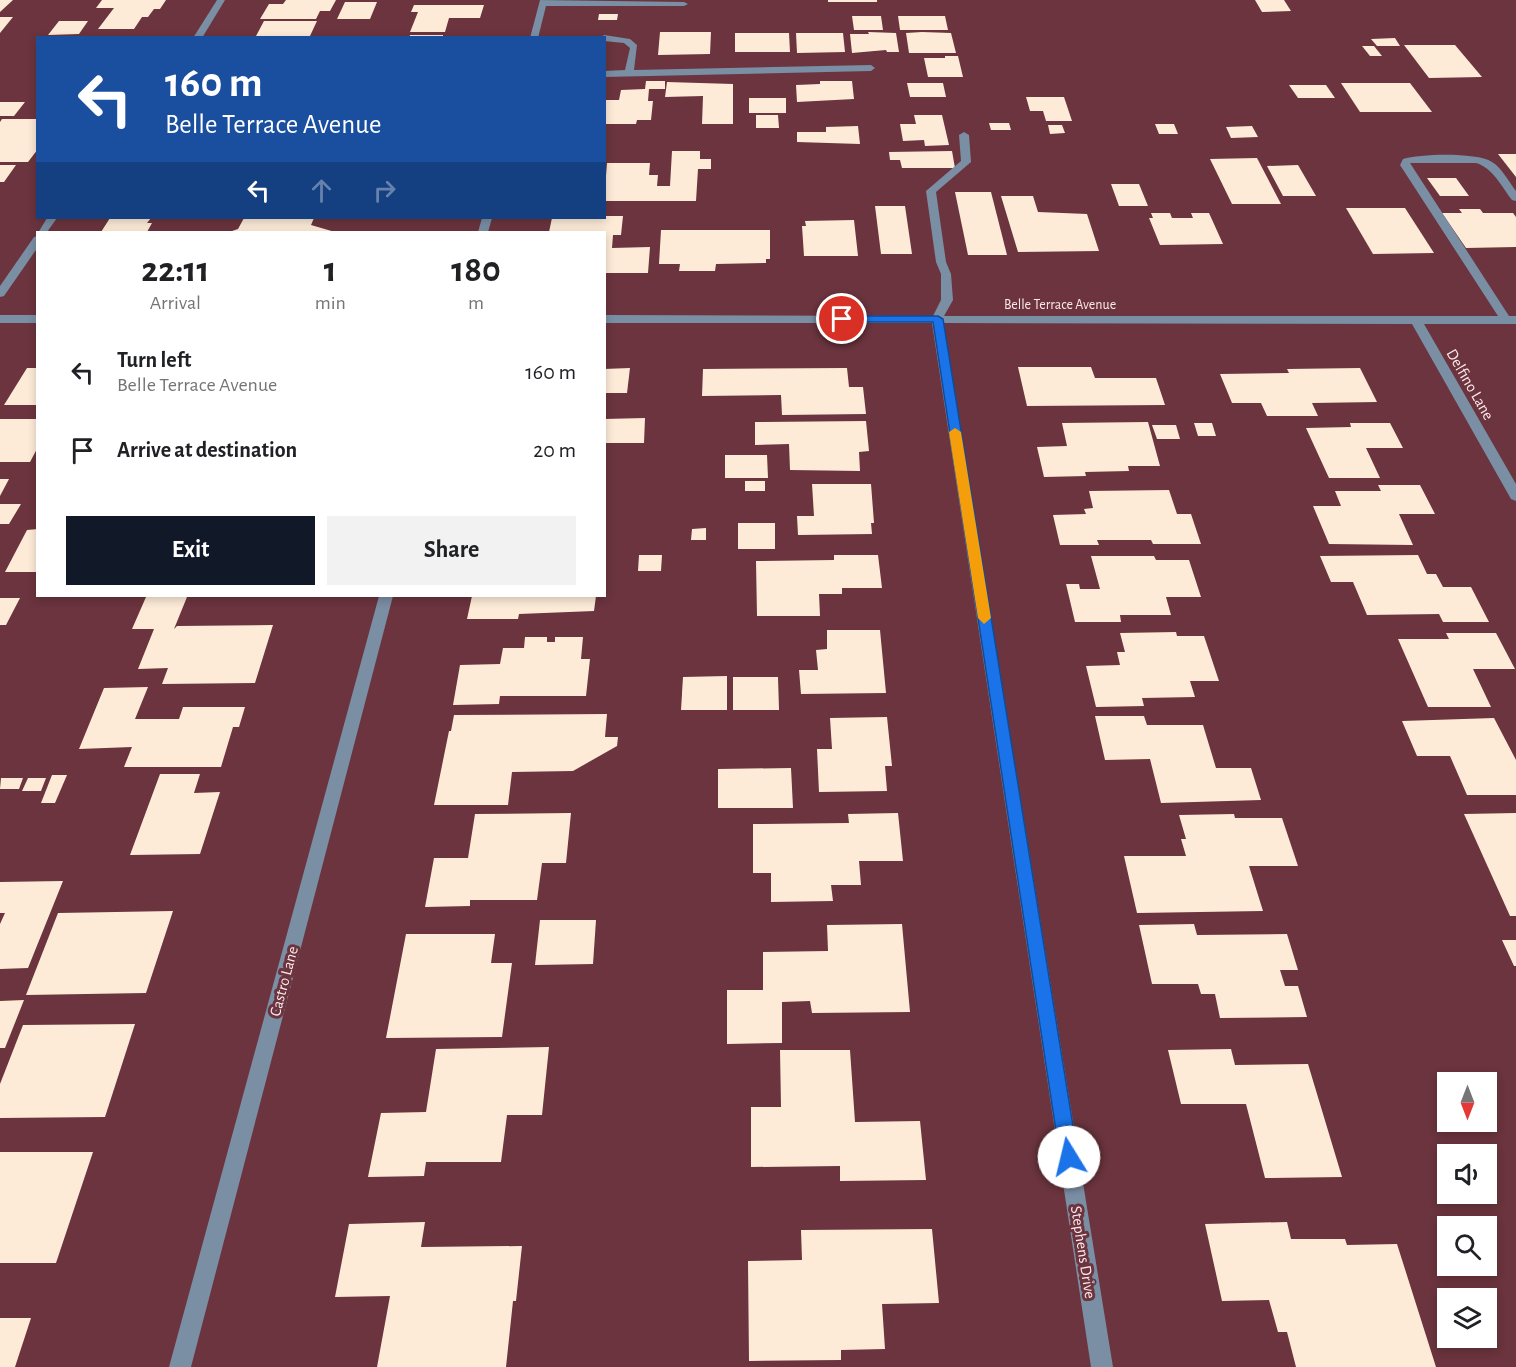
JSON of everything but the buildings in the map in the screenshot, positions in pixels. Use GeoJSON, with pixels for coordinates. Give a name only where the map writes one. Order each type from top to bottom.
{"type":"FeatureCollection","features":[{"type":"Feature","properties":{"kind":"street"},"geometry":{"type":"LineString","coordinates":[[198,36],[221,0]]}},
{"type":"Feature","properties":{"kind":"street"},"geometry":{"type":"LineString","coordinates":[[535,36],[544,2],[684,4]]}},
{"type":"Feature","properties":{"kind":"street"},"geometry":{"type":"LineString","coordinates":[[606,38],[632,43],[634,56],[629,74]]}},
{"type":"Feature","properties":{"kind":"street"},"geometry":{"type":"LineString","coordinates":[[606,74],[871,68]]}},
{"type":"Feature","properties":{"kind":"street"},"geometry":{"type":"LineString","coordinates":[[938,319],[947,300],[946,274],[941,262],[931,191],[966,162],[964,135]]}},
{"type":"Feature","properties":{"kind":"street"},"geometry":{"type":"LineString","coordinates":[[1511,320],[1405,165],[1406,161],[1414,159],[1476,160],[1494,169],[1516,198]]}},
{"type":"Feature","properties":{"kind":"street"},"geometry":{"type":"LineString","coordinates":[[0,294],[36,242]]}},
{"type":"Feature","properties":{"kind":"street"},"geometry":{"type":"LineString","coordinates":[[0,319],[36,319]]}},
{"type":"Feature","properties":{"kind":"street","name":"Belle Terrace Avenue"},"geometry":{"type":"LineString","coordinates":[[606,319],[1511,320]]}},
{"type":"Feature","properties":{"kind":"street","name":"Stephens Drive"},"geometry":{"type":"LineString","coordinates":[[938,319],[1102,1367]]}},
{"type":"Feature","properties":{"kind":"street","name":"Delfino Lane"},"geometry":{"type":"LineString","coordinates":[[1416,320],[1516,496]]}},
{"type":"Feature","properties":{"kind":"street","name":"Castro Lane"},"geometry":{"type":"LineString","coordinates":[[180,1367],[386,597]]}},
{"type":"Feature","properties":{"kind":"slow traffic"},"geometry":{"type":"LineString","coordinates":[[955,432],[984,618]]}},
{"type":"Feature","properties":{"kind":"route"},"geometry":{"type":"LineString","coordinates":[[842,319],[938,319],[1069,1157]]}}]}
